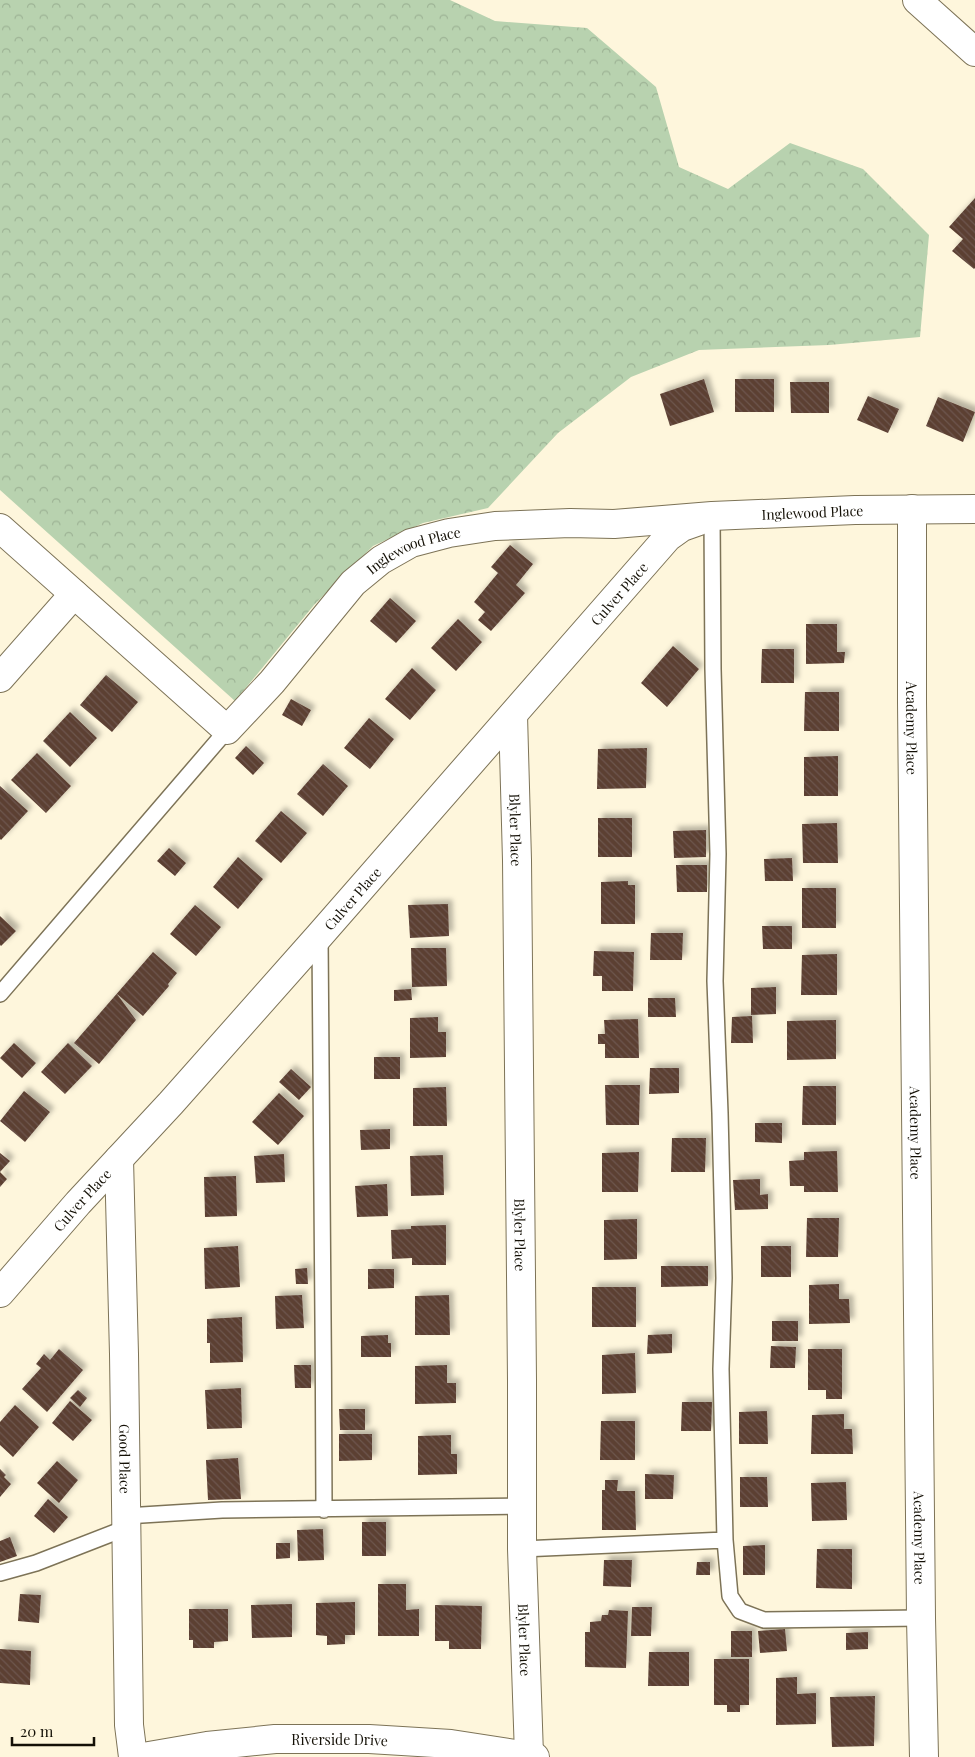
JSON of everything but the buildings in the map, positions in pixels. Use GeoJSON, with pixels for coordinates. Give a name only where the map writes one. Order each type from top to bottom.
{"type":"FeatureCollection","features":[{"type":"Feature","properties":{"kind":"street"},"geometry":{"type":"LineString","coordinates":[[917,0],[975,52]]}},
{"type":"Feature","properties":{"kind":"street","name":"Inglewood Place"},"geometry":{"type":"LineString","coordinates":[[227,730],[272,682],[353,582],[381,560],[411,543],[449,533],[495,526],[570,523],[614,524],[712,516],[855,510],[975,509]]}},
{"type":"Feature","properties":{"kind":"street","name":"Academy Place"},"geometry":{"type":"LineString","coordinates":[[912,510],[912,712],[924,1757]]}},
{"type":"Feature","properties":{"kind":"street","name":"Culver Place"},"geometry":{"type":"LineString","coordinates":[[0,1293],[78,1203],[119,1160],[513,716],[668,537],[682,527],[712,516]]}},
{"type":"Feature","properties":{"kind":"street"},"geometry":{"type":"LineString","coordinates":[[0,528],[227,730]]}},
{"type":"Feature","properties":{"kind":"street"},"geometry":{"type":"LineString","coordinates":[[0,678],[74,594]]}},
{"type":"Feature","properties":{"kind":"street","name":"Blyler Place"},"geometry":{"type":"LineString","coordinates":[[513,716],[517,870],[522,1380],[521,1506],[532,1756]]}},
{"type":"Feature","properties":{"kind":"street","name":"Good Place"},"geometry":{"type":"LineString","coordinates":[[119,1160],[124,1354],[129,1725],[133,1757]]}},
{"type":"Feature","properties":{"kind":"street","name":"Riverside Drive"},"geometry":{"type":"LineString","coordinates":[[143,1757],[207,1746],[275,1739],[368,1739],[451,1744],[532,1756]]}},
{"type":"Feature","properties":{"kind":"lane"},"geometry":{"type":"LineString","coordinates":[[712,516],[713,669],[718,854],[715,981],[724,1269],[721,1370],[725,1540],[730,1596],[740,1611],[764,1620],[921,1618]]}},
{"type":"Feature","properties":{"kind":"lane"},"geometry":{"type":"LineString","coordinates":[[0,994],[227,730]]}},
{"type":"Feature","properties":{"kind":"lane"},"geometry":{"type":"LineString","coordinates":[[320,934],[323,1118],[324,1510]]}},
{"type":"Feature","properties":{"kind":"lane"},"geometry":{"type":"LineString","coordinates":[[0,1573],[36,1563],[126,1522],[222,1510],[521,1506]]}},
{"type":"Feature","properties":{"kind":"lane"},"geometry":{"type":"LineString","coordinates":[[522,1548],[725,1540]]}},
{"type":"Feature","properties":{"kind":"green space"},"geometry":{"type":"Polygon","coordinates":[[[0,0],[450,0],[495,21],[587,28],[656,87],[679,167],[728,189],[790,143],[863,169],[929,235],[920,337],[829,345],[699,350],[631,377],[558,433],[488,508],[423,523],[373,546],[314,605],[235,701],[0,490],[0,0]]]}}]}
